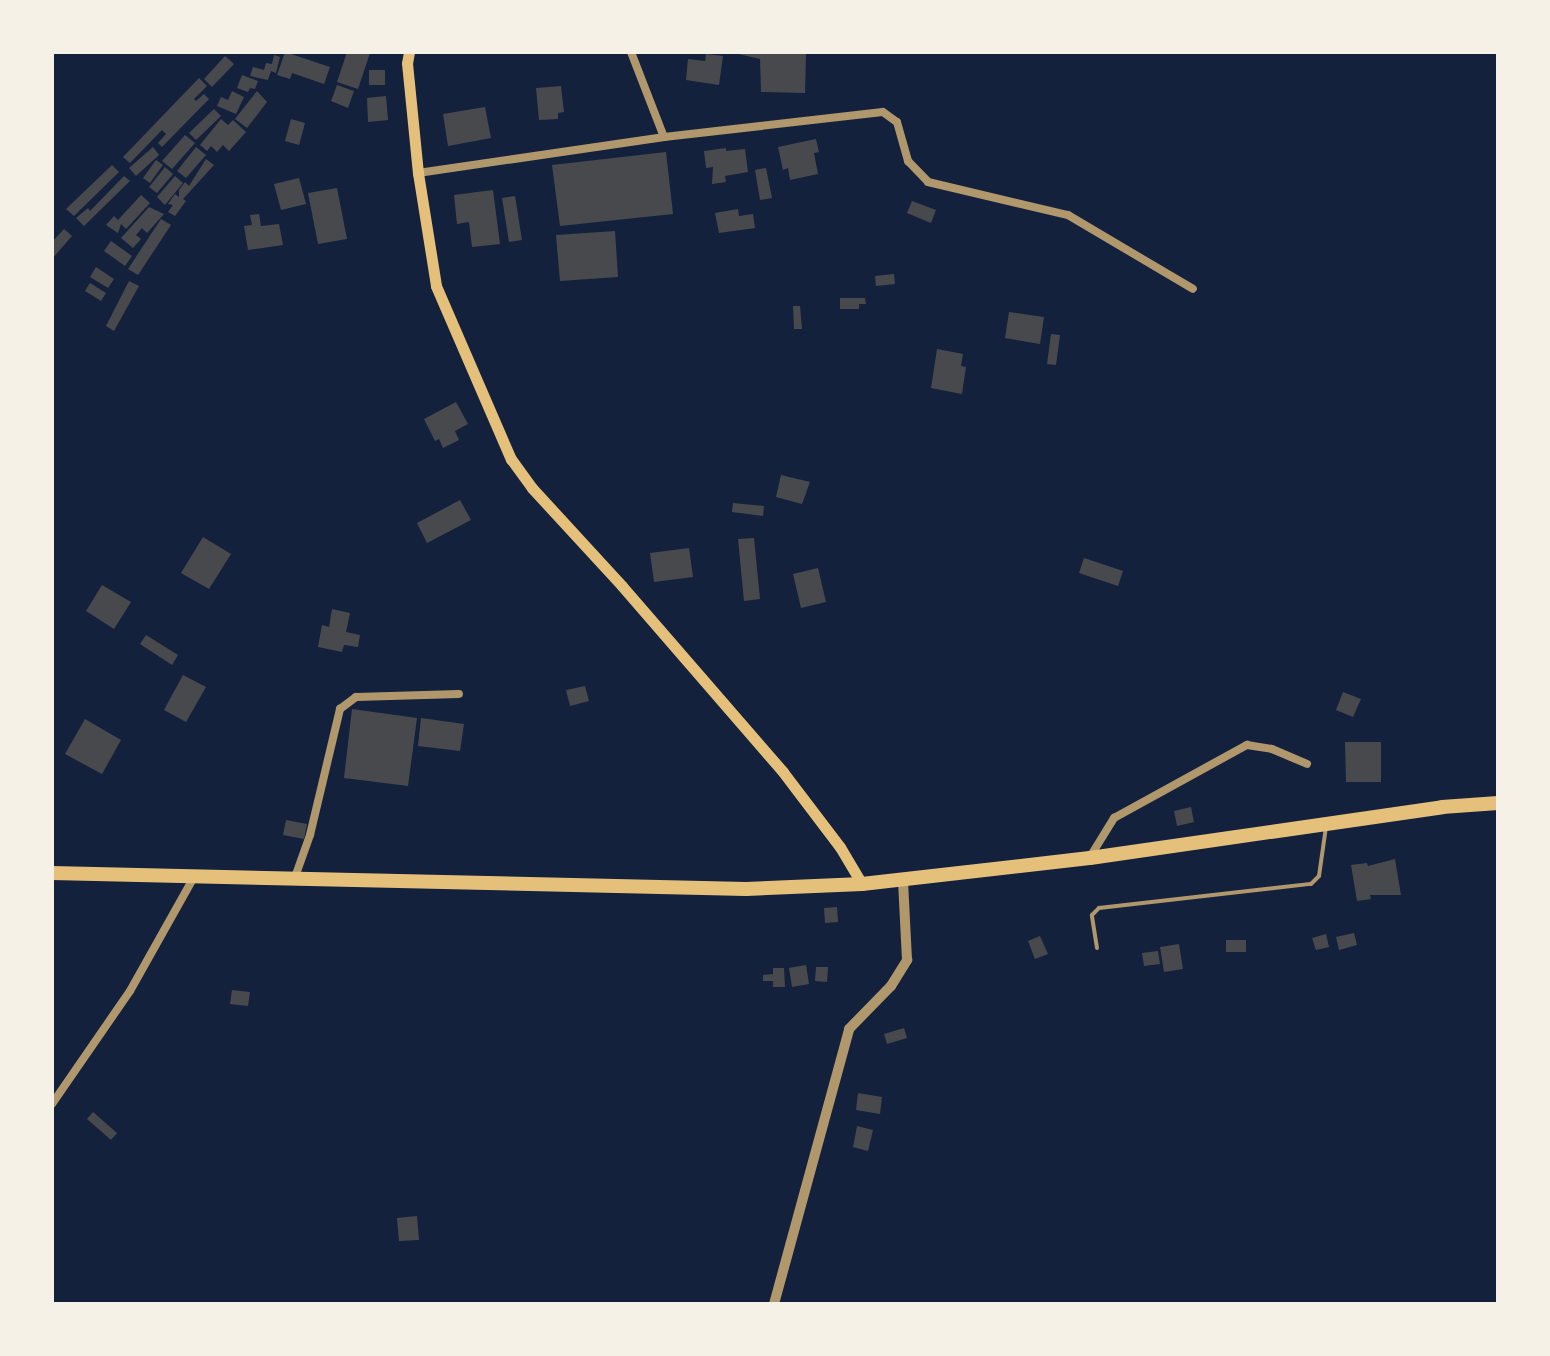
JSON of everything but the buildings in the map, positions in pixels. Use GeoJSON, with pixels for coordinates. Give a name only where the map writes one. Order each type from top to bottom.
{"type":"FeatureCollection","features":[{"type":"Feature","properties":{"kind":"highway"},"geometry":{"type":"LineString","coordinates":[[52,873],[294,881],[746,889],[862,884],[1090,858],[1442,807],[1498,803]]}},
{"type":"Feature","properties":{"kind":"main road"},"geometry":{"type":"LineString","coordinates":[[409,52],[407,63],[418,173],[436,286],[511,459],[532,488],[622,586],[783,772],[840,847],[862,884]]}},
{"type":"Feature","properties":{"kind":"street"},"geometry":{"type":"LineString","coordinates":[[631,52],[664,137]]}},
{"type":"Feature","properties":{"kind":"street"},"geometry":{"type":"LineString","coordinates":[[418,173],[664,137],[883,112],[897,122],[908,161],[928,182],[1068,215],[1193,289]]}},
{"type":"Feature","properties":{"kind":"street"},"geometry":{"type":"LineString","coordinates":[[294,881],[313,823],[340,709],[356,697],[459,694]]}},
{"type":"Feature","properties":{"kind":"street"},"geometry":{"type":"LineString","coordinates":[[1090,858],[1114,818],[1247,745],[1258,745],[1307,764]]}},
{"type":"Feature","properties":{"kind":"street"},"geometry":{"type":"LineString","coordinates":[[52,1104],[130,991],[194,877]]}},
{"type":"Feature","properties":{"kind":"street"},"geometry":{"type":"LineString","coordinates":[[774,1304],[849,1029],[891,986],[907,960],[903,880]]}},
{"type":"Feature","properties":{"kind":"lane"},"geometry":{"type":"LineString","coordinates":[[1097,948],[1092,915],[1099,908],[1311,884],[1319,876],[1326,824]]}}]}
